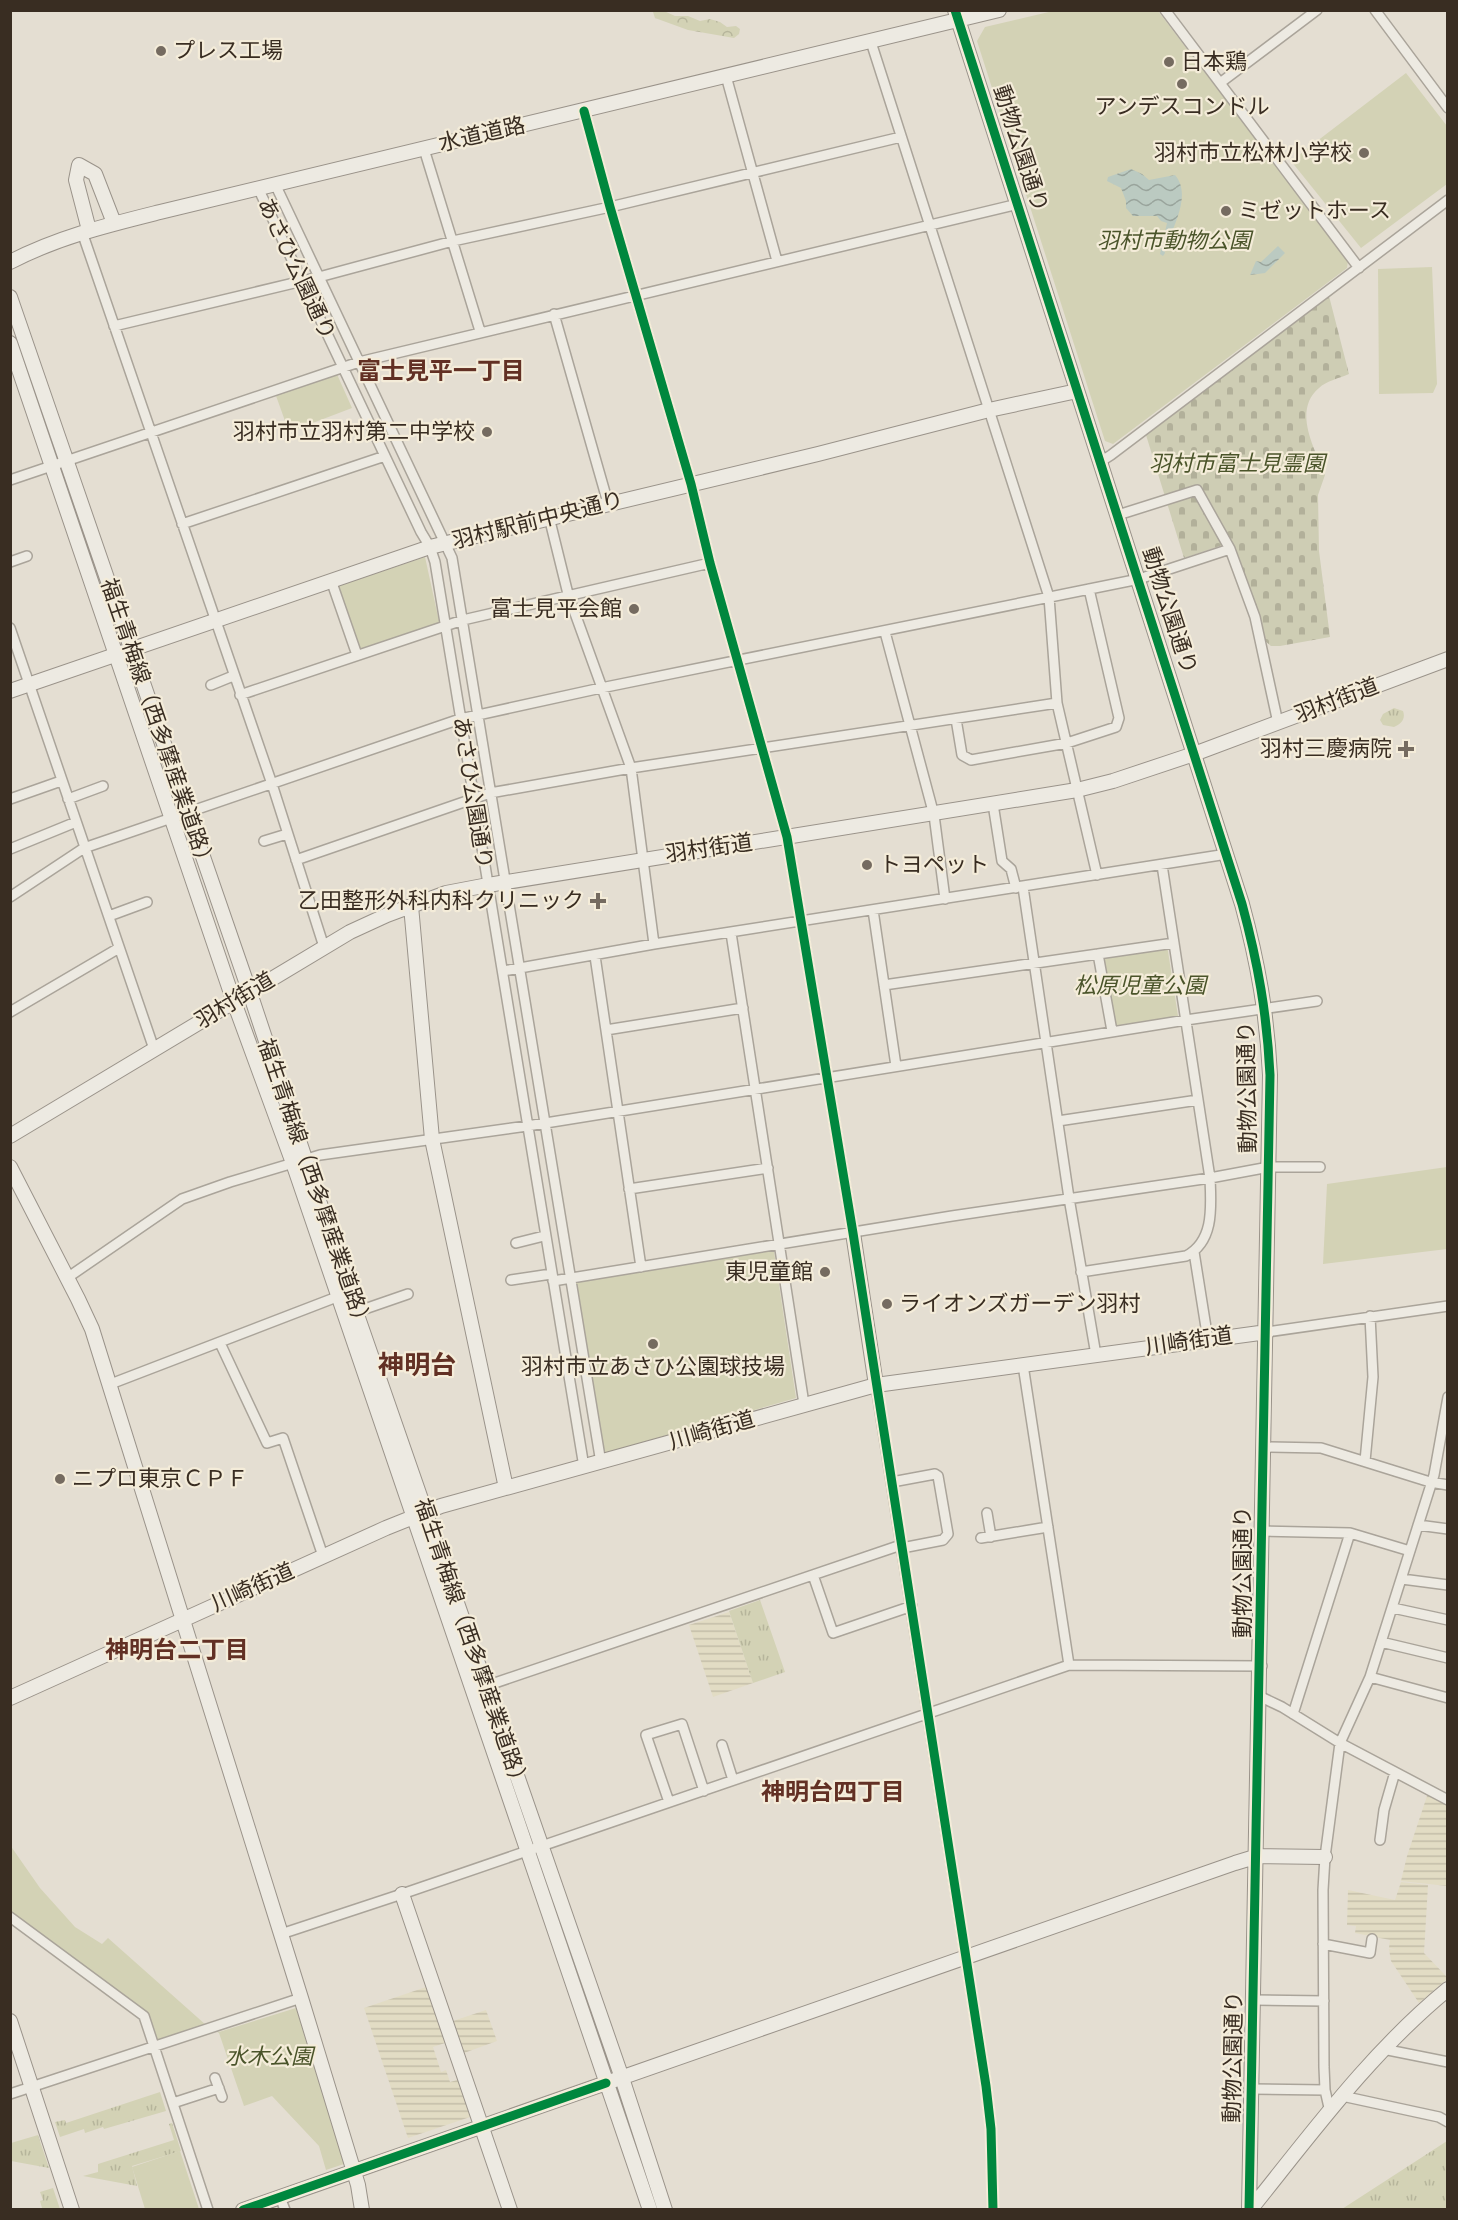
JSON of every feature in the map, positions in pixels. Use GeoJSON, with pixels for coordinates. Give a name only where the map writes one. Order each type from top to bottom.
{"type":"FeatureCollection","features":[{"type":"Feature","properties":{"kind":"street","name":"水道道路"},"geometry":{"type":"LineString","coordinates":[[10,262],[44,246],[114,223],[871,42],[956,16],[999,10]]}},
{"type":"Feature","properties":{"kind":"street"},"geometry":{"type":"LineString","coordinates":[[1164,10],[1359,268]]}},
{"type":"Feature","properties":{"kind":"street"},"geometry":{"type":"LineString","coordinates":[[1220,84],[1317,10]]}},
{"type":"Feature","properties":{"kind":"street"},"geometry":{"type":"LineString","coordinates":[[1375,10],[1448,108]]}},
{"type":"Feature","properties":{"kind":"street","name":"動物公園通り"},"geometry":{"type":"LineString","coordinates":[[956,16],[1227,854],[1257,959],[1265,1008],[1270,1075],[1267,1332],[1250,2210]]}},
{"type":"Feature","properties":{"kind":"street"},"geometry":{"type":"LineString","coordinates":[[871,42],[1049,597],[1057,703],[1097,875]]}},
{"type":"Feature","properties":{"kind":"street"},"geometry":{"type":"LineString","coordinates":[[726,76],[777,261]]}},
{"type":"Feature","properties":{"kind":"street"},"geometry":{"type":"LineString","coordinates":[[584,111],[691,484],[710,563],[787,837],[853,1233],[966,1958],[991,2128],[993,2210]]}},
{"type":"Feature","properties":{"kind":"street"},"geometry":{"type":"LineString","coordinates":[[114,326],[319,277],[453,241],[610,207],[901,137]]}},
{"type":"Feature","properties":{"kind":"street"},"geometry":{"type":"LineString","coordinates":[[424,148],[480,332]]}},
{"type":"Feature","properties":{"kind":"street"},"geometry":{"type":"LineString","coordinates":[[114,223],[95,174],[79,165],[76,180],[86,231],[114,326],[272,784],[324,947]]}},
{"type":"Feature","properties":{"kind":"street","name":"あさひ公園通り"},"geometry":{"type":"LineString","coordinates":[[275,184],[452,558],[601,1463]]}},
{"type":"Feature","properties":{"kind":"street","name":"あさひ公園通り"},"geometry":{"type":"LineString","coordinates":[[258,188],[430,547],[435,562],[544,1236],[584,1467]]}},
{"type":"Feature","properties":{"kind":"street"},"geometry":{"type":"LineString","coordinates":[[1100,462],[1448,200]]}},
{"type":"Feature","properties":{"kind":"street"},"geometry":{"type":"LineString","coordinates":[[10,480],[359,362],[1018,204]]}},
{"type":"Feature","properties":{"kind":"street","name":"福生青梅線（西多摩産業道路）"},"geometry":{"type":"LineString","coordinates":[[10,297],[250,993],[299,1161],[534,1848],[606,2083],[650,2210]]}},
{"type":"Feature","properties":{"kind":"street"},"geometry":{"type":"LineString","coordinates":[[554,314],[608,504]]}},
{"type":"Feature","properties":{"kind":"street","name":"福生青梅線（西多摩産業道路）"},"geometry":{"type":"LineString","coordinates":[[10,343],[234,1002],[299,1161]]}},
{"type":"Feature","properties":{"kind":"street","name":"羽村駅前中央通り"},"geometry":{"type":"LineString","coordinates":[[10,691],[430,547],[989,410],[1077,391]]}},
{"type":"Feature","properties":{"kind":"street"},"geometry":{"type":"LineString","coordinates":[[182,524],[385,456]]}},
{"type":"Feature","properties":{"kind":"street"},"geometry":{"type":"LineString","coordinates":[[1118,515],[1197,490],[1230,549],[1254,618],[1278,723]]}},
{"type":"Feature","properties":{"kind":"street"},"geometry":{"type":"LineString","coordinates":[[549,517],[568,594],[631,768],[654,944]]}},
{"type":"Feature","properties":{"kind":"street"},"geometry":{"type":"LineString","coordinates":[[11,895],[84,848],[460,719],[601,688],[1139,579],[1230,549]]}},
{"type":"Feature","properties":{"kind":"street"},"geometry":{"type":"LineString","coordinates":[[10,562],[27,556]]}},
{"type":"Feature","properties":{"kind":"street"},"geometry":{"type":"LineString","coordinates":[[240,695],[463,620],[710,563]]}},
{"type":"Feature","properties":{"kind":"street"},"geometry":{"type":"LineString","coordinates":[[331,580],[357,655]]}},
{"type":"Feature","properties":{"kind":"street"},"geometry":{"type":"LineString","coordinates":[[956,719],[962,755],[971,760],[1067,743],[1116,728],[1119,718],[1089,589]]}},
{"type":"Feature","properties":{"kind":"street"},"geometry":{"type":"LineString","coordinates":[[10,628],[154,1049]]}},
{"type":"Feature","properties":{"kind":"street"},"geometry":{"type":"LineString","coordinates":[[885,632],[934,814],[945,899]]}},
{"type":"Feature","properties":{"kind":"street","name":"羽村街道"},"geometry":{"type":"LineString","coordinates":[[10,1136],[350,932],[446,893],[642,859],[1077,790],[1113,781],[1194,754],[1448,659]]}},
{"type":"Feature","properties":{"kind":"street"},"geometry":{"type":"LineString","coordinates":[[211,685],[233,676]]}},
{"type":"Feature","properties":{"kind":"street"},"geometry":{"type":"LineString","coordinates":[[296,860],[490,793],[631,768],[1057,703]]}},
{"type":"Feature","properties":{"kind":"street"},"geometry":{"type":"LineString","coordinates":[[10,799],[61,781]]}},
{"type":"Feature","properties":{"kind":"street"},"geometry":{"type":"LineString","coordinates":[[68,799],[104,786]]}},
{"type":"Feature","properties":{"kind":"street"},"geometry":{"type":"LineString","coordinates":[[993,804],[1002,861],[1011,869],[1019,887],[1034,963],[1069,1198],[1096,1355]]}},
{"type":"Feature","properties":{"kind":"street"},"geometry":{"type":"LineString","coordinates":[[10,849],[76,822]]}},
{"type":"Feature","properties":{"kind":"street"},"geometry":{"type":"LineString","coordinates":[[264,841],[287,834]]}},
{"type":"Feature","properties":{"kind":"street"},"geometry":{"type":"LineString","coordinates":[[502,971],[654,944],[1227,854]]}},
{"type":"Feature","properties":{"kind":"street"},"geometry":{"type":"LineString","coordinates":[[1081,1272],[1186,1256],[1194,1252],[1207,1234],[1212,1215],[1210,1178],[1162,865]]}},
{"type":"Feature","properties":{"kind":"street"},"geometry":{"type":"LineString","coordinates":[[109,916],[147,902]]}},
{"type":"Feature","properties":{"kind":"street"},"geometry":{"type":"LineString","coordinates":[[411,906],[432,1139],[506,1488]]}},
{"type":"Feature","properties":{"kind":"street"},"geometry":{"type":"LineString","coordinates":[[873,910],[896,1066]]}},
{"type":"Feature","properties":{"kind":"street"},"geometry":{"type":"LineString","coordinates":[[731,933],[804,1404]]}},
{"type":"Feature","properties":{"kind":"street"},"geometry":{"type":"LineString","coordinates":[[884,985],[1174,943]]}},
{"type":"Feature","properties":{"kind":"street"},"geometry":{"type":"LineString","coordinates":[[10,1012],[119,948]]}},
{"type":"Feature","properties":{"kind":"street"},"geometry":{"type":"LineString","coordinates":[[1098,954],[1112,1031]]}},
{"type":"Feature","properties":{"kind":"street"},"geometry":{"type":"LineString","coordinates":[[596,956],[641,1266]]}},
{"type":"Feature","properties":{"kind":"street"},"geometry":{"type":"LineString","coordinates":[[67,1278],[175,1203],[230,1182],[299,1161],[1112,1031],[1317,1001]]}},
{"type":"Feature","properties":{"kind":"street"},"geometry":{"type":"LineString","coordinates":[[606,1030],[743,1008]]}},
{"type":"Feature","properties":{"kind":"street"},"geometry":{"type":"LineString","coordinates":[[1058,1122],[1198,1100]]}},
{"type":"Feature","properties":{"kind":"street"},"geometry":{"type":"LineString","coordinates":[[10,1167],[89,1322],[301,1998],[353,2171],[362,2210]]}},
{"type":"Feature","properties":{"kind":"street"},"geometry":{"type":"LineString","coordinates":[[511,1280],[570,1278],[1269,1167],[1320,1167]]}},
{"type":"Feature","properties":{"kind":"street"},"geometry":{"type":"LineString","coordinates":[[629,1189],[768,1168]]}},
{"type":"Feature","properties":{"kind":"street"},"geometry":{"type":"LineString","coordinates":[[516,1243],[544,1236]]}},
{"type":"Feature","properties":{"kind":"street"},"geometry":{"type":"LineString","coordinates":[[1194,1252],[1208,1340]]}},
{"type":"Feature","properties":{"kind":"street"},"geometry":{"type":"LineString","coordinates":[[356,1312],[408,1294]]}},
{"type":"Feature","properties":{"kind":"street"},"geometry":{"type":"LineString","coordinates":[[108,1385],[344,1295]]}},
{"type":"Feature","properties":{"kind":"street","name":"福生青梅線（西多摩産業道路）"},"geometry":{"type":"LineString","coordinates":[[344,1295],[356,1312],[420,1514]]}},
{"type":"Feature","properties":{"kind":"street"},"geometry":{"type":"LineString","coordinates":[[1267,1332],[1448,1306]]}},
{"type":"Feature","properties":{"kind":"street"},"geometry":{"type":"LineString","coordinates":[[1365,1461],[1373,1377],[1370,1316]]}},
{"type":"Feature","properties":{"kind":"street","name":"川崎街道"},"geometry":{"type":"LineString","coordinates":[[10,1698],[420,1514],[506,1488],[876,1385],[1267,1332]]}},
{"type":"Feature","properties":{"kind":"street"},"geometry":{"type":"LineString","coordinates":[[220,1343],[267,1443],[283,1438],[323,1556]]}},
{"type":"Feature","properties":{"kind":"street"},"geometry":{"type":"LineString","coordinates":[[1023,1365],[1069,1665]]}},
{"type":"Feature","properties":{"kind":"street"},"geometry":{"type":"LineString","coordinates":[[1330,2112],[1325,2087],[1323,1944],[1325,1857],[1340,1743],[1370,1677],[1393,1608],[1434,1475],[1447,1402]]}},
{"type":"Feature","properties":{"kind":"street"},"geometry":{"type":"LineString","coordinates":[[1264,1447],[1320,1448],[1430,1482],[1448,1485]]}},
{"type":"Feature","properties":{"kind":"street"},"geometry":{"type":"LineString","coordinates":[[480,1688],[901,1546],[943,1540],[948,1534],[938,1476],[935,1474],[891,1482]]}},
{"type":"Feature","properties":{"kind":"street"},"geometry":{"type":"LineString","coordinates":[[987,1513],[991,1537]]}},
{"type":"Feature","properties":{"kind":"street"},"geometry":{"type":"LineString","coordinates":[[1418,1525],[1448,1529]]}},
{"type":"Feature","properties":{"kind":"street"},"geometry":{"type":"LineString","coordinates":[[981,1538],[1048,1527]]}},
{"type":"Feature","properties":{"kind":"street"},"geometry":{"type":"LineString","coordinates":[[1262,1531],[1350,1533],[1410,1551]]}},
{"type":"Feature","properties":{"kind":"street"},"geometry":{"type":"LineString","coordinates":[[1293,1714],[1350,1533]]}},
{"type":"Feature","properties":{"kind":"street"},"geometry":{"type":"LineString","coordinates":[[813,1575],[833,1633],[912,1606]]}},
{"type":"Feature","properties":{"kind":"street"},"geometry":{"type":"LineString","coordinates":[[1402,1578],[1448,1585]]}},
{"type":"Feature","properties":{"kind":"street"},"geometry":{"type":"LineString","coordinates":[[1393,1608],[1448,1620]]}},
{"type":"Feature","properties":{"kind":"street"},"geometry":{"type":"LineString","coordinates":[[1381,1642],[1448,1658]]}},
{"type":"Feature","properties":{"kind":"street"},"geometry":{"type":"LineString","coordinates":[[281,1934],[1069,1665],[1262,1666]]}},
{"type":"Feature","properties":{"kind":"street"},"geometry":{"type":"LineString","coordinates":[[1370,1677],[1448,1698]]}},
{"type":"Feature","properties":{"kind":"street"},"geometry":{"type":"LineString","coordinates":[[1261,1697],[1340,1743],[1448,1800]]}},
{"type":"Feature","properties":{"kind":"street"},"geometry":{"type":"LineString","coordinates":[[669,1802],[646,1735],[682,1724],[704,1791]]}},
{"type":"Feature","properties":{"kind":"street"},"geometry":{"type":"LineString","coordinates":[[722,1745],[733,1780]]}},
{"type":"Feature","properties":{"kind":"street"},"geometry":{"type":"LineString","coordinates":[[1380,1840],[1384,1810],[1395,1772]]}},
{"type":"Feature","properties":{"kind":"street","name":"福生青梅線（西多摩産業道路）"},"geometry":{"type":"LineString","coordinates":[[534,1848],[622,2078],[664,2210]]}},
{"type":"Feature","properties":{"kind":"street"},"geometry":{"type":"LineString","coordinates":[[243,2210],[282,2203],[353,2171],[1258,1856],[1325,1857]]}},
{"type":"Feature","properties":{"kind":"street"},"geometry":{"type":"LineString","coordinates":[[402,1894],[510,2210]]}},
{"type":"Feature","properties":{"kind":"street"},"geometry":{"type":"LineString","coordinates":[[10,1917],[144,2016],[208,2210]]}},
{"type":"Feature","properties":{"kind":"street"},"geometry":{"type":"LineString","coordinates":[[1323,1944],[1370,1953],[1372,1939]]}},
{"type":"Feature","properties":{"kind":"street"},"geometry":{"type":"LineString","coordinates":[[1250,2210],[1393,2037],[1446,1993]]}},
{"type":"Feature","properties":{"kind":"street"},"geometry":{"type":"LineString","coordinates":[[10,2094],[301,1998]]}},
{"type":"Feature","properties":{"kind":"street"},"geometry":{"type":"LineString","coordinates":[[1254,2000],[1324,2001]]}},
{"type":"Feature","properties":{"kind":"street"},"geometry":{"type":"LineString","coordinates":[[10,2021],[72,2210]]}},
{"type":"Feature","properties":{"kind":"street"},"geometry":{"type":"LineString","coordinates":[[1383,2049],[1448,2062]]}},
{"type":"Feature","properties":{"kind":"street"},"geometry":{"type":"LineString","coordinates":[[173,2103],[220,2092],[216,2078]]}},
{"type":"Feature","properties":{"kind":"street"},"geometry":{"type":"LineString","coordinates":[[1252,2089],[1325,2087],[1343,2095],[1439,2117],[1448,2122]]}},
{"type":"Feature","properties":{"kind":"shaded area"},"geometry":{"type":"Polygon","coordinates":[[[729,1612],[753,1683],[713,1697],[689,1625],[729,1612]]]}},
{"type":"Feature","properties":{"kind":"shaded area"},"geometry":{"type":"Polygon","coordinates":[[[1428,1793],[1447,1804],[1447,1886],[1401,1881],[1428,1793]]]}},
{"type":"Feature","properties":{"kind":"shaded area"},"geometry":{"type":"Polygon","coordinates":[[[1401,1882],[1428,1885],[1424,1953],[1447,1977],[1419,2003],[1391,1961],[1389,1949],[1397,1950],[1389,1948],[1390,1940],[1355,1933],[1356,1926],[1347,1925],[1348,1890],[1395,1900],[1401,1882]]]}},
{"type":"Feature","properties":{"kind":"shaded area"},"geometry":{"type":"Polygon","coordinates":[[[429,1986],[448,2042],[433,2047],[441,2072],[446,2070],[450,2082],[461,2079],[471,2114],[470,2117],[408,2138],[364,2008],[429,1986]]]}},
{"type":"Feature","properties":{"kind":"shaded area"},"geometry":{"type":"Polygon","coordinates":[[[486,2010],[497,2041],[464,2053],[453,2021],[486,2010]]]}},
{"type":"Feature","properties":{"kind":"green space"},"geometry":{"type":"Polygon","coordinates":[[[654,11],[664,11],[675,16],[688,16],[700,21],[710,19],[727,27],[736,26],[740,29],[739,34],[734,38],[688,30],[655,18],[654,11]]]}},
{"type":"Feature","properties":{"kind":"green space","name":"羽村市動物公園"},"geometry":{"type":"Polygon","coordinates":[[[1053,11],[1158,11],[1348,260],[1347,268],[1113,444],[1105,441],[977,41],[985,27],[1053,11]]]}},
{"type":"Feature","properties":{"kind":"green space"},"geometry":{"type":"Polygon","coordinates":[[[1406,73],[1447,126],[1447,184],[1361,248],[1291,161],[1406,73]]]}},
{"type":"Feature","properties":{"kind":"green space"},"geometry":{"type":"Polygon","coordinates":[[[1432,267],[1437,384],[1433,393],[1379,394],[1378,269],[1432,267]]]}},
{"type":"Feature","properties":{"kind":"green space","name":"羽村市富士見霊園"},"geometry":{"type":"Polygon","coordinates":[[[1329,296],[1349,374],[1319,388],[1311,397],[1306,419],[1325,475],[1318,495],[1319,551],[1330,637],[1271,646],[1265,641],[1232,542],[1184,558],[1146,435],[1329,296]]]}},
{"type":"Feature","properties":{"kind":"green space"},"geometry":{"type":"Polygon","coordinates":[[[336,372],[352,408],[289,432],[275,393],[336,372]]]}},
{"type":"Feature","properties":{"kind":"green space"},"geometry":{"type":"Polygon","coordinates":[[[425,557],[440,626],[357,651],[336,587],[425,557]]]}},
{"type":"Feature","properties":{"kind":"green space"},"geometry":{"type":"Polygon","coordinates":[[[1394,708],[1403,711],[1402,721],[1394,727],[1383,725],[1380,720],[1383,714],[1394,708]]]}},
{"type":"Feature","properties":{"kind":"green space","name":"松原児童公園"},"geometry":{"type":"Polygon","coordinates":[[[1167,945],[1178,1016],[1113,1027],[1100,955],[1167,945]]]}},
{"type":"Feature","properties":{"kind":"green space"},"geometry":{"type":"Polygon","coordinates":[[[1447,1167],[1447,1249],[1323,1264],[1327,1184],[1447,1167]]]}},
{"type":"Feature","properties":{"kind":"green space"},"geometry":{"type":"Polygon","coordinates":[[[773,1245],[796,1398],[601,1454],[570,1281],[773,1245]]]}},
{"type":"Feature","properties":{"kind":"green space"},"geometry":{"type":"Polygon","coordinates":[[[760,1600],[785,1672],[753,1683],[729,1611],[760,1600]]]}},
{"type":"Feature","properties":{"kind":"green space","name":"水木公園"},"geometry":{"type":"Polygon","coordinates":[[[10,1845],[40,1888],[75,1927],[102,1944],[108,1938],[206,2025],[219,2032],[296,2008],[344,2164],[326,2170],[319,2146],[272,2096],[244,2106],[219,2033],[205,2025],[160,2040],[156,2039],[145,2013],[11,1912],[10,1845]]]}},
{"type":"Feature","properties":{"kind":"green space"},"geometry":{"type":"Polygon","coordinates":[[[160,2092],[166,2111],[104,2129],[103,2127],[85,2133],[84,2129],[60,2137],[55,2122],[65,2120],[66,2123],[160,2092]]]}},
{"type":"Feature","properties":{"kind":"green space"},"geometry":{"type":"Polygon","coordinates":[[[172,2123],[181,2151],[132,2166],[137,2186],[83,2176],[98,2172],[98,2164],[174,2140],[169,2124],[172,2123]]]}},
{"type":"Feature","properties":{"kind":"green space"},"geometry":{"type":"Polygon","coordinates":[[[38,2135],[49,2168],[11,2161],[11,2143],[38,2135]]]}},
{"type":"Feature","properties":{"kind":"green space"},"geometry":{"type":"Polygon","coordinates":[[[1447,2141],[1447,2209],[1342,2209],[1447,2141]]]}},
{"type":"Feature","properties":{"kind":"green space"},"geometry":{"type":"Polygon","coordinates":[[[180,2151],[199,2209],[145,2209],[132,2167],[180,2151]]]}},
{"type":"Feature","properties":{"kind":"green space"},"geometry":{"type":"Polygon","coordinates":[[[53,2188],[60,2209],[40,2209],[42,2208],[40,2201],[43,2200],[40,2192],[53,2188]]]}},
{"type":"Feature","properties":{"kind":"water"},"geometry":{"type":"Polygon","coordinates":[[[1131,169],[1149,180],[1175,175],[1182,189],[1181,206],[1163,256],[1160,254],[1167,223],[1161,221],[1157,216],[1133,216],[1126,208],[1121,188],[1107,181],[1108,177],[1131,169]]]}},
{"type":"Feature","properties":{"kind":"water"},"geometry":{"type":"Polygon","coordinates":[[[1278,246],[1285,253],[1265,273],[1250,275],[1256,261],[1261,262],[1278,246]]]}},
{"type":"Feature","properties":{"kind":"cycle path"},"geometry":{"type":"LineString","coordinates":[[955,10],[1242,904],[1253,947],[1264,1010],[1270,1075],[1249,2210]]}},
{"type":"Feature","properties":{"kind":"cycle path"},"geometry":{"type":"LineString","coordinates":[[584,111],[691,484],[710,563],[787,837],[853,1233],[986,2086],[991,2129],[993,2210]]}},
{"type":"Feature","properties":{"kind":"cycle path"},"geometry":{"type":"LineString","coordinates":[[243,2210],[606,2083]]}},
{"type":"Feature","properties":{"kind":"place","name":"プレス工場"},"geometry":{"type":"Point","coordinates":[161,51]}},
{"type":"Feature","properties":{"kind":"place","name":"日本鶏"},"geometry":{"type":"Point","coordinates":[1169,62]}},
{"type":"Feature","properties":{"kind":"place","name":"アンデスコンドル"},"geometry":{"type":"Point","coordinates":[1182,84]}},
{"type":"Feature","properties":{"kind":"place","name":"羽村市立松林小学校"},"geometry":{"type":"Point","coordinates":[1364,153]}},
{"type":"Feature","properties":{"kind":"place","name":"ミゼットホース"},"geometry":{"type":"Point","coordinates":[1226,211]}},
{"type":"Feature","properties":{"kind":"place","name":"羽村市立羽村第二中学校"},"geometry":{"type":"Point","coordinates":[487,432]}},
{"type":"Feature","properties":{"kind":"place","name":"富士見平会館"},"geometry":{"type":"Point","coordinates":[634,609]}},
{"type":"Feature","properties":{"kind":"place","name":"羽村三慶病院"},"geometry":{"type":"Point","coordinates":[1406,749]}},
{"type":"Feature","properties":{"kind":"place","name":"トヨペット"},"geometry":{"type":"Point","coordinates":[867,865]}},
{"type":"Feature","properties":{"kind":"place","name":"乙田整形外科内科クリニック"},"geometry":{"type":"Point","coordinates":[598,901]}},
{"type":"Feature","properties":{"kind":"place","name":"東児童館"},"geometry":{"type":"Point","coordinates":[825,1272]}},
{"type":"Feature","properties":{"kind":"place","name":"ライオンズガーデン羽村"},"geometry":{"type":"Point","coordinates":[887,1304]}},
{"type":"Feature","properties":{"kind":"place","name":"羽村市立あさひ公園球技場"},"geometry":{"type":"Point","coordinates":[653,1344]}},
{"type":"Feature","properties":{"kind":"place","name":"ニプロ東京ＣＰＦ"},"geometry":{"type":"Point","coordinates":[60,1479]}},
{"type":"Feature","properties":{"kind":"district","name":"富士見平一丁目"},"geometry":{"type":"Point","coordinates":[441,372]}},
{"type":"Feature","properties":{"kind":"district","name":"神明台"},"geometry":{"type":"Point","coordinates":[417,1366]}},
{"type":"Feature","properties":{"kind":"district","name":"神明台二丁目"},"geometry":{"type":"Point","coordinates":[177,1651]}},
{"type":"Feature","properties":{"kind":"district","name":"神明台四丁目"},"geometry":{"type":"Point","coordinates":[833,1793]}}]}
